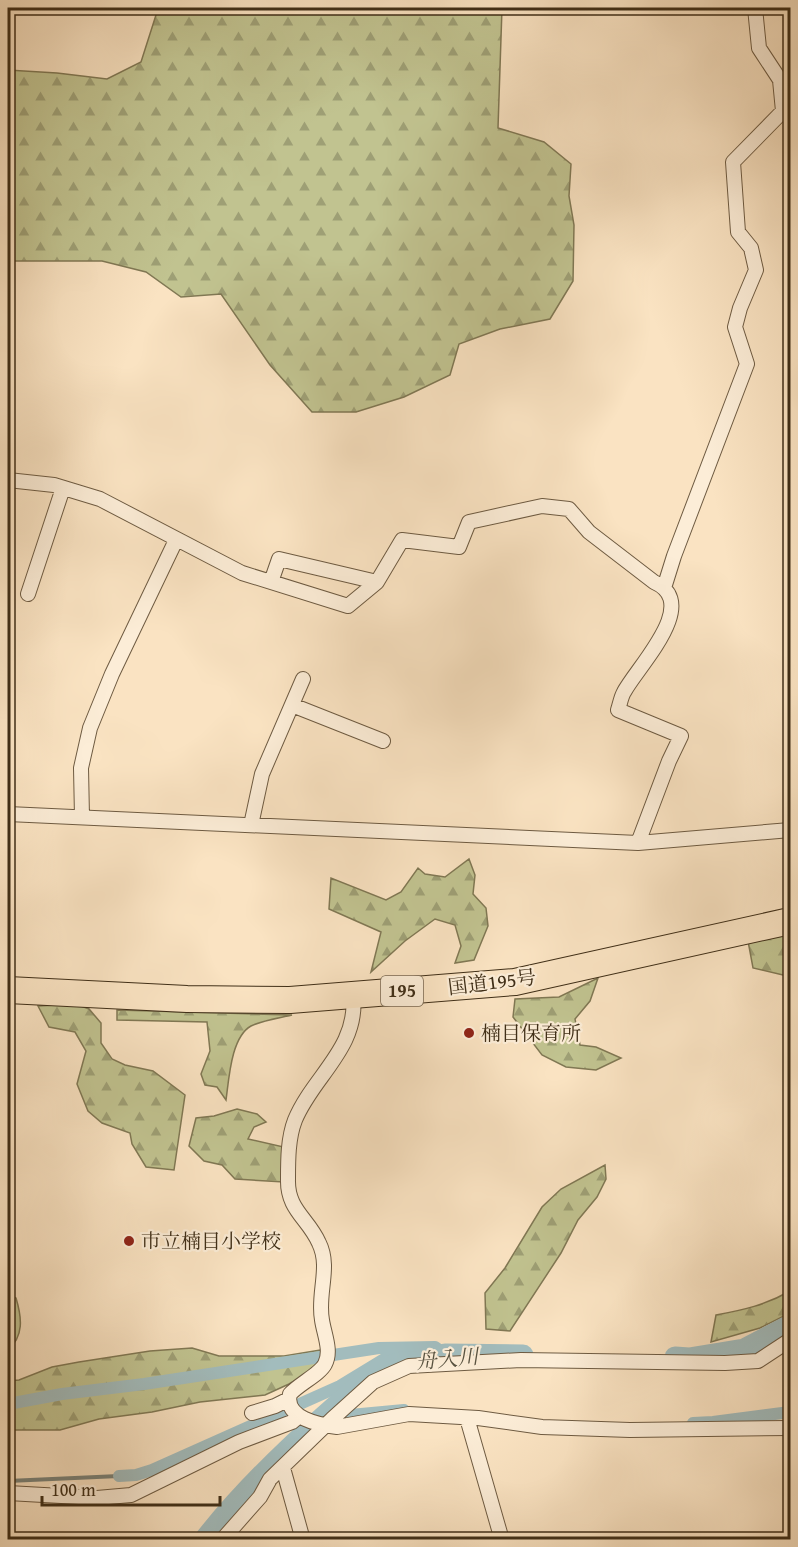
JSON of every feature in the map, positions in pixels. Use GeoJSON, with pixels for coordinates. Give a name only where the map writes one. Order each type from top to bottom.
{"type":"FeatureCollection","features":[{"type":"Feature","properties":{"kind":"highway","name":"国道195号"},"geometry":{"type":"LineString","coordinates":[[8,990],[187,999],[290,1000],[515,982],[790,921]]}},
{"type":"Feature","properties":{"kind":"street"},"geometry":{"type":"LineString","coordinates":[[664,588],[747,364],[735,327],[740,308],[756,270],[751,248],[738,232],[733,162],[783,111],[780,80],[759,48],[755,8]]}},
{"type":"Feature","properties":{"kind":"street"},"geometry":{"type":"LineString","coordinates":[[8,480],[63,488],[100,498],[242,573],[348,606],[377,582],[402,540],[459,548],[469,522],[542,506],[569,510],[590,531],[670,593],[671,616],[654,648],[623,693],[618,710],[681,736],[669,761],[638,843]]}},
{"type":"Feature","properties":{"kind":"street"},"geometry":{"type":"LineString","coordinates":[[28,594],[63,488]]}},
{"type":"Feature","properties":{"kind":"street"},"geometry":{"type":"LineString","coordinates":[[82,817],[81,768],[90,728],[112,674],[176,540]]}},
{"type":"Feature","properties":{"kind":"street"},"geometry":{"type":"LineString","coordinates":[[271,582],[279,559],[377,582]]}},
{"type":"Feature","properties":{"kind":"street"},"geometry":{"type":"LineString","coordinates":[[251,825],[262,774],[303,679]]}},
{"type":"Feature","properties":{"kind":"street"},"geometry":{"type":"LineString","coordinates":[[292,705],[383,741]]}},
{"type":"Feature","properties":{"kind":"street"},"geometry":{"type":"LineString","coordinates":[[8,814],[638,843],[790,830]]}},
{"type":"Feature","properties":{"kind":"street"},"geometry":{"type":"LineString","coordinates":[[8,1493],[97,1498],[131,1495],[239,1442],[292,1422],[296,1388],[317,1372],[326,1358],[321,1308],[323,1253],[316,1237],[294,1208],[288,1193],[290,1141],[296,1117],[340,1052],[348,1035],[355,1007],[353,995]]}},
{"type":"Feature","properties":{"kind":"street"},"geometry":{"type":"LineString","coordinates":[[222,1539],[260,1497],[270,1479],[283,1468],[322,1423],[373,1382],[409,1366],[521,1360],[725,1363],[758,1361],[790,1340]]}},
{"type":"Feature","properties":{"kind":"street"},"geometry":{"type":"LineString","coordinates":[[252,1413],[275,1406],[293,1409],[322,1423],[337,1427],[409,1414],[542,1427],[630,1431],[790,1428]]}},
{"type":"Feature","properties":{"kind":"street"},"geometry":{"type":"LineString","coordinates":[[467,1418],[502,1539]]}},
{"type":"Feature","properties":{"kind":"street"},"geometry":{"type":"LineString","coordinates":[[283,1468],[303,1539]]}},
{"type":"Feature","properties":{"kind":"green space"},"geometry":{"type":"Polygon","coordinates":[[[154,8],[502,8],[498,128],[544,142],[571,164],[569,196],[574,225],[573,281],[550,319],[500,329],[459,344],[450,375],[404,397],[356,412],[312,412],[270,365],[221,294],[181,297],[146,272],[102,261],[8,261],[8,70],[107,79],[141,62],[156,15],[154,8]]]}},
{"type":"Feature","properties":{"kind":"green space"},"geometry":{"type":"Polygon","coordinates":[[[469,859],[475,875],[473,894],[486,908],[488,926],[474,960],[455,963],[461,946],[455,925],[435,919],[405,941],[371,972],[381,932],[329,909],[331,878],[386,900],[401,892],[418,868],[425,874],[445,877],[469,859]]]}},
{"type":"Feature","properties":{"kind":"green space"},"geometry":{"type":"Polygon","coordinates":[[[790,931],[790,974],[783,975],[753,968],[748,941],[790,931]]]}},
{"type":"Feature","properties":{"kind":"green space"},"geometry":{"type":"Polygon","coordinates":[[[598,978],[590,1001],[575,1019],[580,1045],[596,1047],[621,1058],[596,1070],[566,1067],[542,1055],[513,1017],[515,999],[559,997],[598,978]]]}},
{"type":"Feature","properties":{"kind":"green space"},"geometry":{"type":"Polygon","coordinates":[[[76,1004],[89,1009],[101,1023],[101,1043],[112,1059],[125,1065],[153,1071],[185,1095],[174,1170],[146,1167],[132,1144],[130,1133],[102,1123],[88,1111],[77,1084],[86,1051],[75,1032],[49,1027],[38,1006],[76,1004]]]}},
{"type":"Feature","properties":{"kind":"green space"},"geometry":{"type":"Polygon","coordinates":[[[117,1010],[292,1015],[261,1022],[244,1031],[232,1059],[226,1100],[217,1087],[205,1085],[201,1074],[210,1051],[207,1022],[117,1020],[117,1010]]]}},
{"type":"Feature","properties":{"kind":"green space"},"geometry":{"type":"Polygon","coordinates":[[[237,1109],[257,1114],[266,1122],[254,1127],[248,1139],[288,1148],[284,1182],[235,1179],[222,1165],[204,1161],[189,1146],[196,1118],[214,1116],[237,1109]]]}},
{"type":"Feature","properties":{"kind":"green space"},"geometry":{"type":"Polygon","coordinates":[[[605,1165],[606,1179],[597,1197],[578,1220],[561,1253],[510,1331],[486,1329],[485,1293],[505,1268],[542,1207],[561,1189],[605,1165]]]}},
{"type":"Feature","properties":{"kind":"green space"},"geometry":{"type":"Polygon","coordinates":[[[790,1291],[790,1313],[760,1328],[711,1342],[716,1315],[754,1306],[790,1291]]]}},
{"type":"Feature","properties":{"kind":"green space"},"geometry":{"type":"Polygon","coordinates":[[[8,1294],[16,1298],[20,1313],[20,1326],[17,1339],[8,1350],[8,1294]]]}},
{"type":"Feature","properties":{"kind":"green space"},"geometry":{"type":"Polygon","coordinates":[[[192,1348],[219,1356],[284,1356],[321,1350],[317,1368],[265,1395],[200,1402],[152,1412],[99,1419],[60,1430],[8,1430],[8,1381],[19,1380],[52,1367],[79,1362],[150,1351],[192,1348]]]}},
{"type":"Feature","properties":{"kind":"waterway","name":"舟入川"},"geometry":{"type":"LineString","coordinates":[[675,1357],[689,1358],[744,1349],[790,1325]]}},
{"type":"Feature","properties":{"kind":"waterway"},"geometry":{"type":"LineString","coordinates":[[8,1404],[62,1394],[144,1384],[379,1348],[435,1347],[445,1354]]}},
{"type":"Feature","properties":{"kind":"waterway","name":"舟入川"},"geometry":{"type":"LineString","coordinates":[[204,1540],[265,1471],[378,1369],[402,1362],[436,1361],[445,1354],[523,1355]]}},
{"type":"Feature","properties":{"kind":"waterway"},"geometry":{"type":"LineString","coordinates":[[119,1476],[136,1475],[152,1470],[340,1386],[386,1358],[429,1355]]}},
{"type":"Feature","properties":{"kind":"waterway"},"geometry":{"type":"LineString","coordinates":[[329,1417],[404,1410]]}},
{"type":"Feature","properties":{"kind":"waterway"},"geometry":{"type":"LineString","coordinates":[[693,1423],[790,1412]]}},
{"type":"Feature","properties":{"kind":"waterway"},"geometry":{"type":"LineString","coordinates":[[8,1481],[119,1476]]}},
{"type":"Feature","properties":{"kind":"place","name":"楠目保育所"},"geometry":{"type":"Point","coordinates":[469,1033]}},
{"type":"Feature","properties":{"kind":"place","name":"市立楠目小学校"},"geometry":{"type":"Point","coordinates":[129,1241]}}]}
